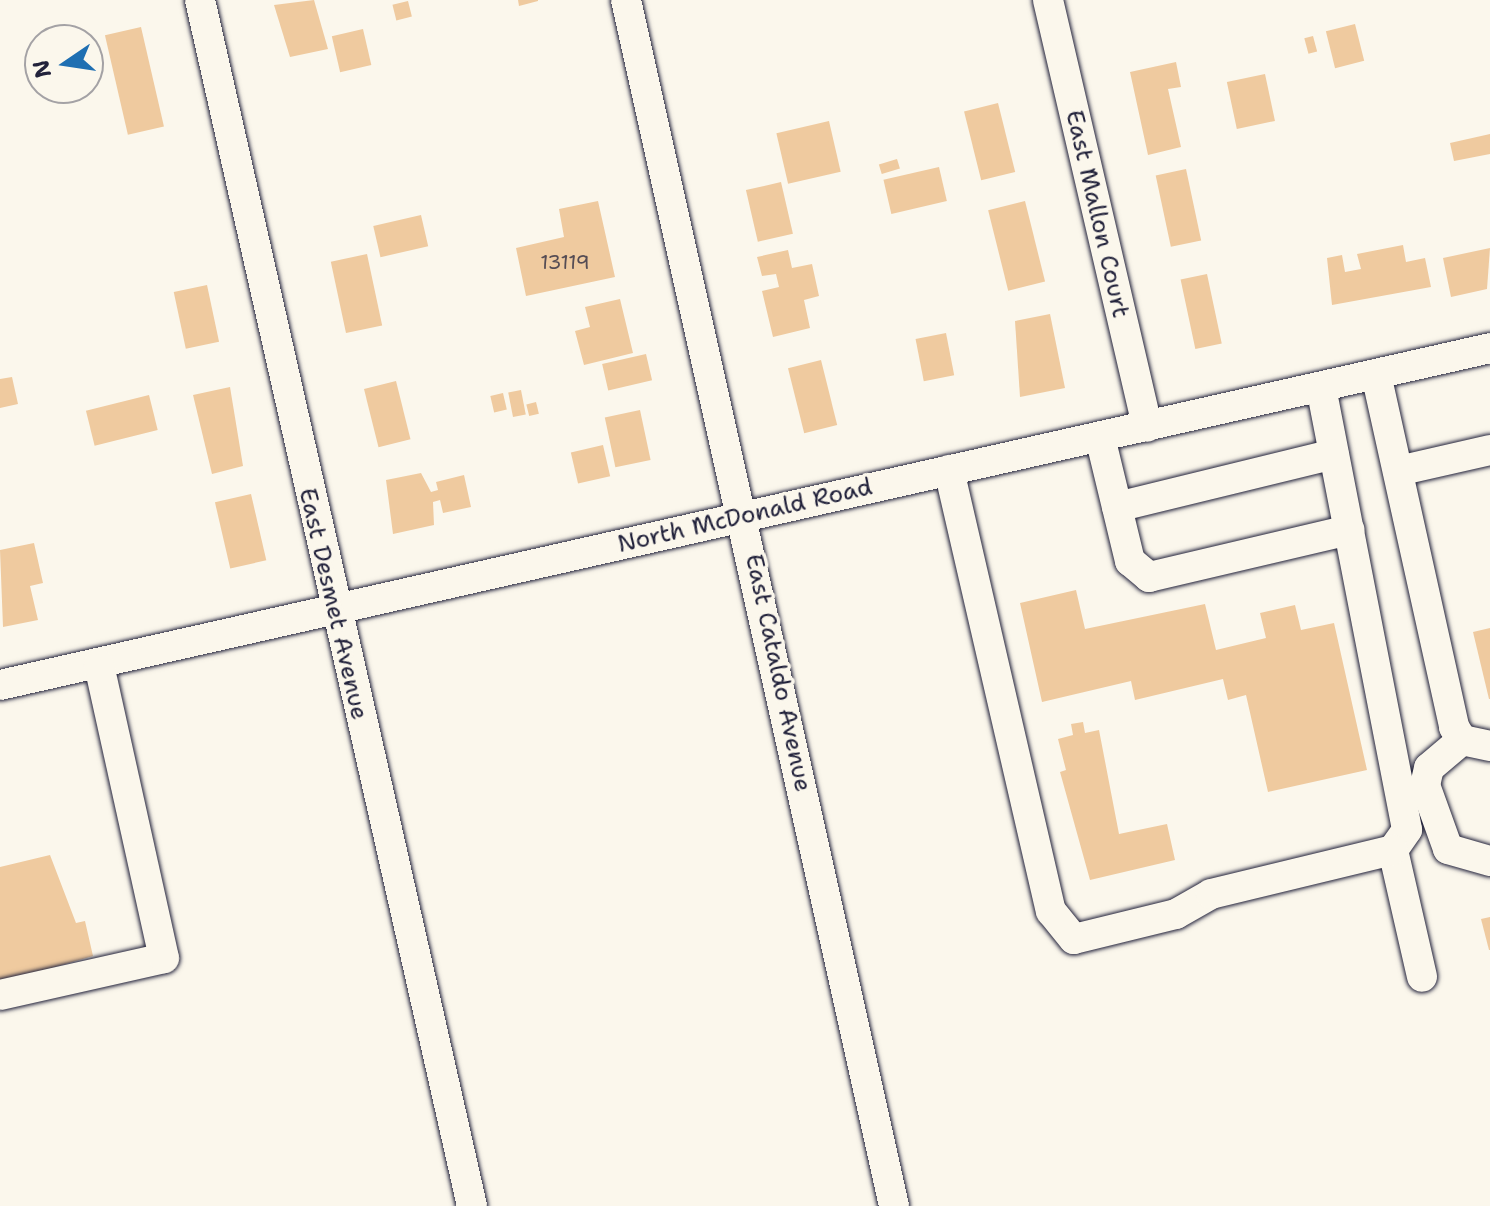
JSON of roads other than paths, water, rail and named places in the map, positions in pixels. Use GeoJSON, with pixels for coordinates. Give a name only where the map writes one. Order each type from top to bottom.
{"type":"FeatureCollection","features":[{"type":"Feature","properties":{"kind":"street","name":"East Desmet Avenue"},"geometry":{"type":"LineString","coordinates":[[200,0],[334,612],[472,1206]]}},
{"type":"Feature","properties":{"kind":"street","name":"East Cataldo Avenue"},"geometry":{"type":"LineString","coordinates":[[626,0],[744,515],[894,1206]]}},
{"type":"Feature","properties":{"kind":"street","name":"East Mallon Court"},"geometry":{"type":"LineString","coordinates":[[1048,0],[1147,427]]}},
{"type":"Feature","properties":{"kind":"street","name":"North McDonald Road"},"geometry":{"type":"LineString","coordinates":[[0,685],[334,612],[744,515],[1490,348]]}},
{"type":"Feature","properties":{"kind":"street"},"geometry":{"type":"LineString","coordinates":[[1376,374],[1398,471],[1476,743],[1429,768],[1425,785],[1448,849],[1490,861]]}},
{"type":"Feature","properties":{"kind":"street"},"geometry":{"type":"LineString","coordinates":[[949,470],[1051,911],[1074,939],[1176,914],[1211,894],[1393,850],[1407,830],[1356,594],[1350,530],[1321,387]]}},
{"type":"Feature","properties":{"kind":"street"},"geometry":{"type":"LineString","coordinates":[[1100,437],[1130,561],[1149,577],[1350,530]]}},
{"type":"Feature","properties":{"kind":"street"},"geometry":{"type":"LineString","coordinates":[[1398,471],[1490,450]]}},
{"type":"Feature","properties":{"kind":"street"},"geometry":{"type":"LineString","coordinates":[[1117,507],[1334,454]]}},
{"type":"Feature","properties":{"kind":"street"},"geometry":{"type":"LineString","coordinates":[[0,995],[164,958],[99,664]]}},
{"type":"Feature","properties":{"kind":"street"},"geometry":{"type":"LineString","coordinates":[[1393,850],[1422,977]]}}]}
